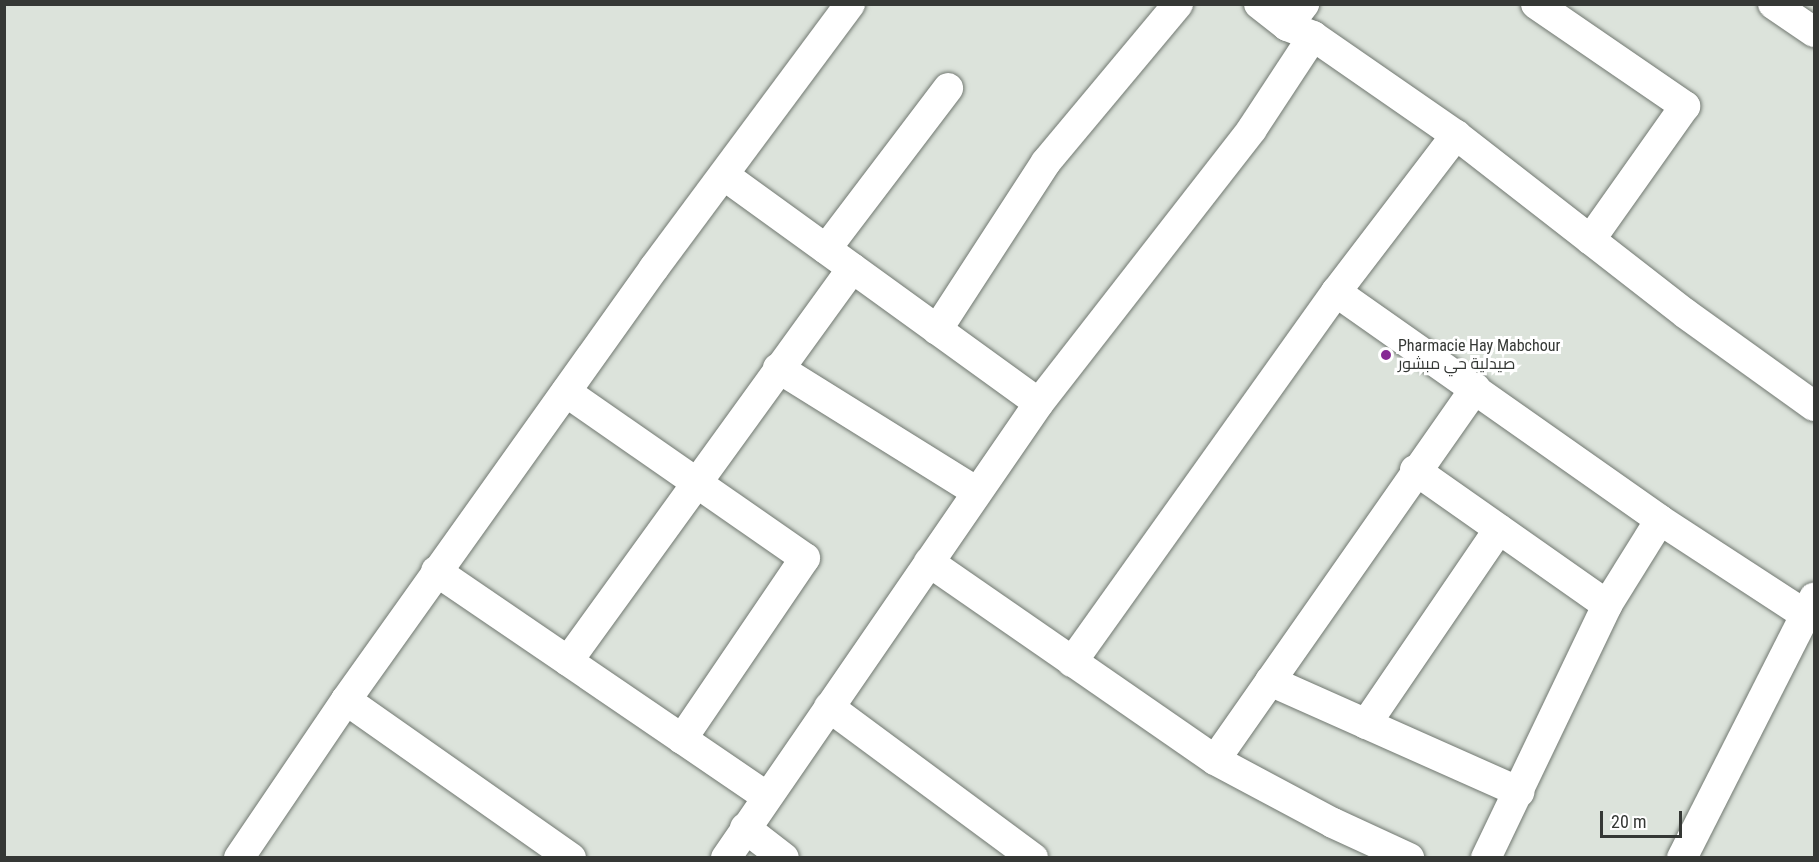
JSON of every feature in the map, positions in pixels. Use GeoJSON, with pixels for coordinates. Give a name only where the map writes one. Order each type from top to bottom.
{"type":"FeatureCollection","features":[{"type":"Feature","properties":{"kind":"street"},"geometry":{"type":"LineString","coordinates":[[239,858],[436,571],[850,4]]}},
{"type":"Feature","properties":{"kind":"street"},"geometry":{"type":"LineString","coordinates":[[937,330],[1046,162],[1178,4]]}},
{"type":"Feature","properties":{"kind":"street"},"geometry":{"type":"LineString","coordinates":[[1259,4],[1302,22],[1456,135],[1590,240],[1815,406]]}},
{"type":"Feature","properties":{"kind":"street"},"geometry":{"type":"LineString","coordinates":[[1536,4],[1685,106],[1590,240]]}},
{"type":"Feature","properties":{"kind":"street"},"geometry":{"type":"LineString","coordinates":[[1773,4],[1815,32]]}},
{"type":"Feature","properties":{"kind":"street"},"geometry":{"type":"LineString","coordinates":[[726,858],[766,796],[1039,403],[1252,129],[1302,22]]}},
{"type":"Feature","properties":{"kind":"street"},"geometry":{"type":"LineString","coordinates":[[826,249],[948,88]]}},
{"type":"Feature","properties":{"kind":"street"},"geometry":{"type":"LineString","coordinates":[[1072,662],[1336,292],[1456,135]]}},
{"type":"Feature","properties":{"kind":"street"},"geometry":{"type":"LineString","coordinates":[[725,176],[1039,403]]}},
{"type":"Feature","properties":{"kind":"street"},"geometry":{"type":"LineString","coordinates":[[568,661],[852,268]]}},
{"type":"Feature","properties":{"kind":"street"},"geometry":{"type":"LineString","coordinates":[[1336,292],[1660,520],[1809,606],[1682,858]]}},
{"type":"Feature","properties":{"kind":"street"},"geometry":{"type":"LineString","coordinates":[[778,368],[977,492]]}},
{"type":"Feature","properties":{"kind":"street"},"geometry":{"type":"LineString","coordinates":[[1215,760],[1414,470],[1474,388]]}},
{"type":"Feature","properties":{"kind":"street"},"geometry":{"type":"LineString","coordinates":[[566,392],[696,485],[805,558],[682,739]]}},
{"type":"Feature","properties":{"kind":"street"},"geometry":{"type":"LineString","coordinates":[[1414,470],[1607,605]]}},
{"type":"Feature","properties":{"kind":"street"},"geometry":{"type":"LineString","coordinates":[[1486,858],[1520,792],[1607,605],[1660,520]]}},
{"type":"Feature","properties":{"kind":"street"},"geometry":{"type":"LineString","coordinates":[[1366,724],[1499,530]]}},
{"type":"Feature","properties":{"kind":"street"},"geometry":{"type":"LineString","coordinates":[[929,562],[1215,760],[1333,823],[1409,858]]}},
{"type":"Feature","properties":{"kind":"street"},"geometry":{"type":"LineString","coordinates":[[436,571],[766,796]]}},
{"type":"Feature","properties":{"kind":"street"},"geometry":{"type":"LineString","coordinates":[[1270,681],[1520,792]]}},
{"type":"Feature","properties":{"kind":"street"},"geometry":{"type":"LineString","coordinates":[[346,700],[571,858]]}},
{"type":"Feature","properties":{"kind":"street"},"geometry":{"type":"LineString","coordinates":[[829,707],[1033,858]]}},
{"type":"Feature","properties":{"kind":"street"},"geometry":{"type":"LineString","coordinates":[[745,828],[784,858]]}},
{"type":"Feature","properties":{"kind":"place","name":"Pharmacie Hay Mabchour صيدلية حي مبشور"},"geometry":{"type":"Point","coordinates":[1386,355]}}]}
